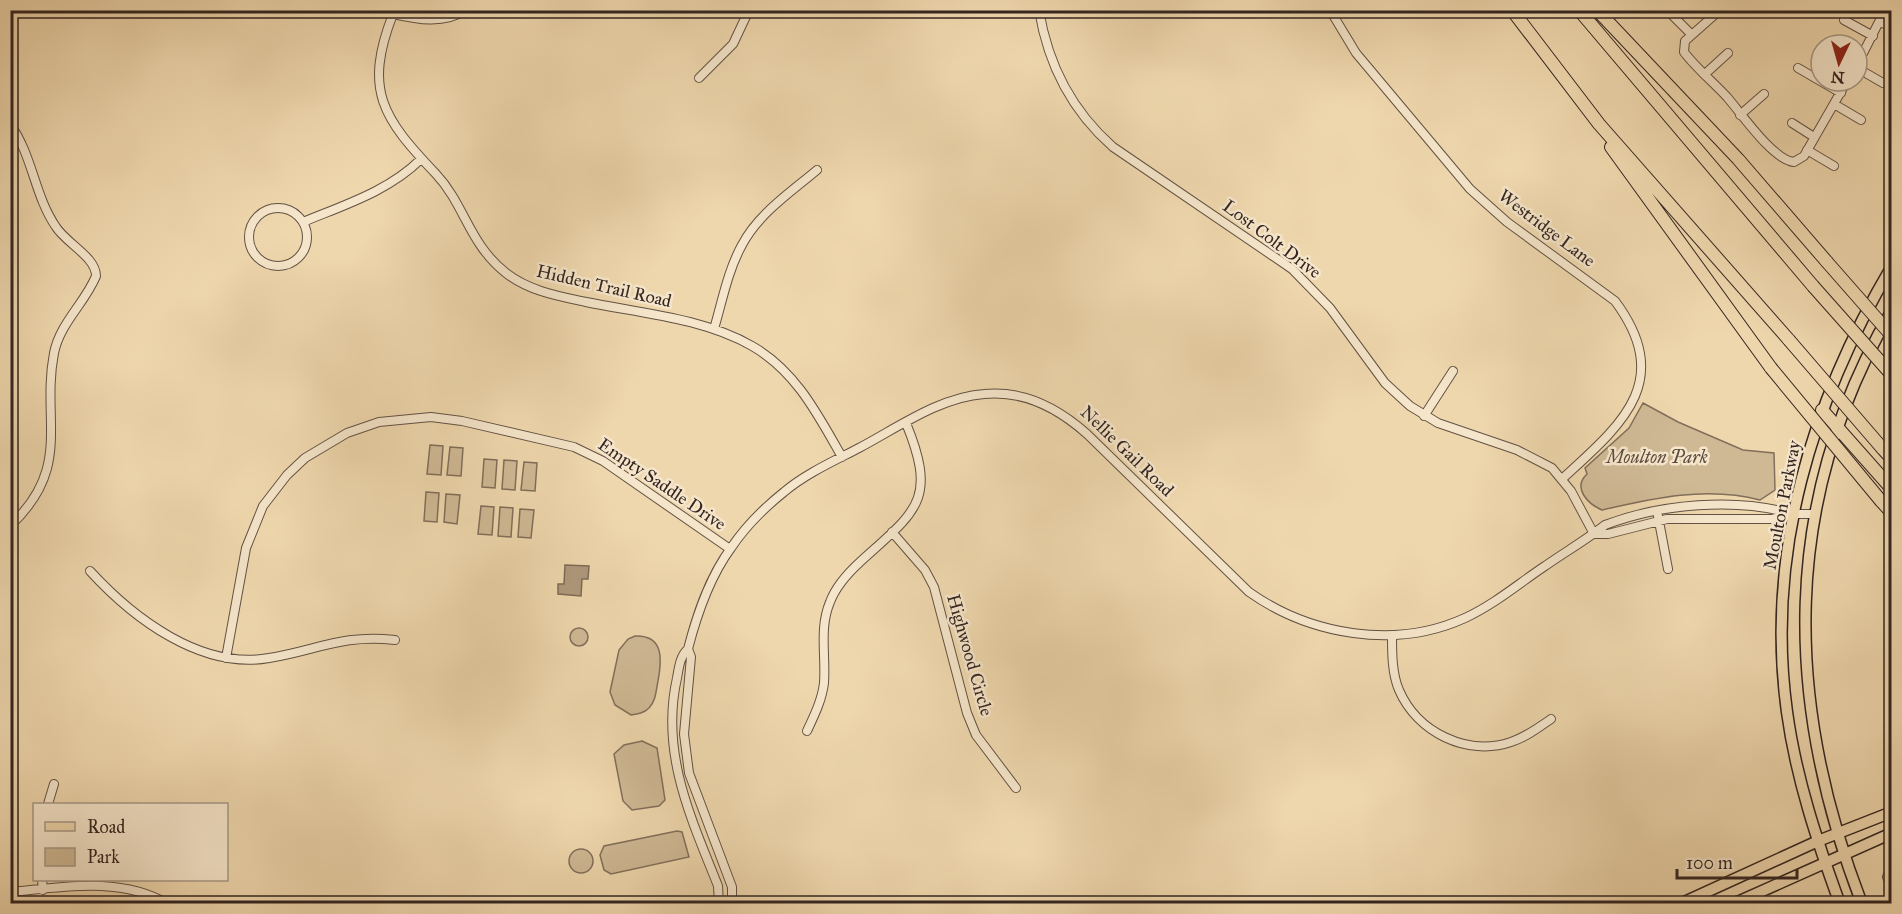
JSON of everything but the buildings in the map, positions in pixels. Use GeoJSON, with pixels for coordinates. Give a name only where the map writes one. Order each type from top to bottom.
{"type":"FeatureCollection","features":[{"type":"Feature","properties":{"kind":"highway"},"geometry":{"type":"LineString","coordinates":[[1512,10],[1599,124],[1892,459]]}},
{"type":"Feature","properties":{"kind":"highway"},"geometry":{"type":"LineString","coordinates":[[1579,10],[1813,286],[1892,375]]}},
{"type":"Feature","properties":{"kind":"highway"},"geometry":{"type":"LineString","coordinates":[[1597,10],[1738,159],[1892,336]]}},
{"type":"Feature","properties":{"kind":"highway"},"geometry":{"type":"LineString","coordinates":[[1599,124],[1614,151],[1771,368],[1892,513]]}},
{"type":"Feature","properties":{"kind":"highway"},"geometry":{"type":"LineString","coordinates":[[1822,410],[1892,489]]}},
{"type":"Feature","properties":{"kind":"main road","name":"Moulton Parkway"},"geometry":{"type":"LineString","coordinates":[[1840,903],[1802,791],[1784,685],[1782,589],[1793,514],[1806,458],[1822,410],[1842,362],[1892,266]]}},
{"type":"Feature","properties":{"kind":"main road","name":"Moulton Parkway"},"geometry":{"type":"LineString","coordinates":[[1862,903],[1837,833],[1820,767],[1807,671],[1805,603],[1813,514],[1836,426],[1860,367],[1892,310]]}},
{"type":"Feature","properties":{"kind":"main road"},"geometry":{"type":"LineString","coordinates":[[1680,903],[1818,841],[1892,812]]}},
{"type":"Feature","properties":{"kind":"main road"},"geometry":{"type":"LineString","coordinates":[[1733,903],[1892,833]]}},
{"type":"Feature","properties":{"kind":"street"},"geometry":{"type":"LineString","coordinates":[[390,12],[412,19],[436,20],[465,10]]}},
{"type":"Feature","properties":{"kind":"street"},"geometry":{"type":"LineString","coordinates":[[699,78],[733,44],[749,10]]}},
{"type":"Feature","properties":{"kind":"street","name":"Lost Colt Drive"},"geometry":{"type":"LineString","coordinates":[[1039,10],[1058,76],[1068,97],[1095,131],[1113,147],[1292,269],[1330,308],[1385,383],[1424,416],[1455,431],[1535,457],[1562,479],[1581,508],[1594,534]]}},
{"type":"Feature","properties":{"kind":"street","name":"Westridge Lane"},"geometry":{"type":"LineString","coordinates":[[1330,10],[1356,53],[1470,189],[1507,222],[1615,301],[1628,318],[1638,340],[1640,360],[1635,397],[1624,419],[1562,479]]}},
{"type":"Feature","properties":{"kind":"street"},"geometry":{"type":"LineString","coordinates":[[1720,10],[1691,34],[1685,41],[1684,52],[1740,115],[1784,159],[1794,162],[1800,160],[1841,93]]}},
{"type":"Feature","properties":{"kind":"street"},"geometry":{"type":"LineString","coordinates":[[1869,44],[1885,10]]}},
{"type":"Feature","properties":{"kind":"street","name":"Hidden Trail Road"},"geometry":{"type":"LineString","coordinates":[[390,12],[380,52],[380,92],[393,124],[445,186],[478,246],[495,264],[517,280],[555,295],[714,329],[752,346],[793,379],[815,410],[842,457]]}},
{"type":"Feature","properties":{"kind":"street"},"geometry":{"type":"LineString","coordinates":[[1670,13],[1691,34]]}},
{"type":"Feature","properties":{"kind":"street"},"geometry":{"type":"LineString","coordinates":[[1844,20],[1873,36]]}},
{"type":"Feature","properties":{"kind":"street"},"geometry":{"type":"LineString","coordinates":[[1880,22],[1892,27]]}},
{"type":"Feature","properties":{"kind":"street"},"geometry":{"type":"LineString","coordinates":[[1705,74],[1728,53]]}},
{"type":"Feature","properties":{"kind":"street"},"geometry":{"type":"LineString","coordinates":[[1798,68],[1809,74]]}},
{"type":"Feature","properties":{"kind":"street"},"geometry":{"type":"LineString","coordinates":[[1869,74],[1883,83]]}},
{"type":"Feature","properties":{"kind":"street"},"geometry":{"type":"LineString","coordinates":[[1740,115],[1764,94]]}},
{"type":"Feature","properties":{"kind":"street"},"geometry":{"type":"LineString","coordinates":[[1834,104],[1861,120]]}},
{"type":"Feature","properties":{"kind":"street"},"geometry":{"type":"LineString","coordinates":[[1792,123],[1814,137]]}},
{"type":"Feature","properties":{"kind":"street"},"geometry":{"type":"LineString","coordinates":[[10,124],[29,157],[45,207],[56,228],[96,270],[93,283],[70,316],[54,351],[51,378],[53,428],[44,478],[29,506],[10,526]]}},
{"type":"Feature","properties":{"kind":"street"},"geometry":{"type":"LineString","coordinates":[[1807,150],[1834,166]]}},
{"type":"Feature","properties":{"kind":"street"},"geometry":{"type":"LineString","coordinates":[[303,222],[383,188],[406,174],[421,159]]}},
{"type":"Feature","properties":{"kind":"street"},"geometry":{"type":"LineString","coordinates":[[714,329],[742,244],[753,228],[773,207],[817,170]]}},
{"type":"Feature","properties":{"kind":"street"},"geometry":{"type":"LineString","coordinates":[[274,208],[286,209],[296,214],[303,222],[307,233],[306,244],[301,255],[292,262],[282,266],[270,265],[260,260],[253,251],[249,240],[250,229],[255,219],[264,212],[274,208]]}},
{"type":"Feature","properties":{"kind":"street"},"geometry":{"type":"LineString","coordinates":[[1424,416],[1453,371]]}},
{"type":"Feature","properties":{"kind":"street","name":"Nellie Gail Road"},"geometry":{"type":"LineString","coordinates":[[719,903],[718,886],[676,772],[671,733],[673,694],[683,653],[688,649],[711,584],[730,549],[760,513],[785,490],[842,457],[950,402],[983,394],[1014,395],[1050,406],[1087,434],[1231,576],[1265,603],[1322,627],[1354,634],[1392,635],[1445,626],[1481,610],[1613,522],[1657,510],[1717,506],[1774,508],[1793,514]]}},
{"type":"Feature","properties":{"kind":"street","name":"Empty Saddle Drive"},"geometry":{"type":"LineString","coordinates":[[226,658],[246,548],[263,506],[287,475],[304,458],[347,433],[379,422],[431,417],[484,426],[574,447],[603,461],[730,549]]}},
{"type":"Feature","properties":{"kind":"street"},"geometry":{"type":"LineString","coordinates":[[807,731],[823,686],[823,630],[831,598],[854,567],[912,511],[921,482],[919,454],[906,423]]}},
{"type":"Feature","properties":{"kind":"street"},"geometry":{"type":"LineString","coordinates":[[1657,510],[1668,569]]}},
{"type":"Feature","properties":{"kind":"street","name":"Nellie Gail Road"},"geometry":{"type":"LineString","coordinates":[[1594,534],[1608,534],[1659,520],[1689,517],[1772,519],[1793,514],[1813,514]]}},
{"type":"Feature","properties":{"kind":"street","name":"Highwood Circle"},"geometry":{"type":"LineString","coordinates":[[892,532],[925,570],[934,587],[967,713],[976,735],[1016,788]]}},
{"type":"Feature","properties":{"kind":"street"},"geometry":{"type":"LineString","coordinates":[[90,571],[123,604],[176,639],[194,648],[226,658],[268,658],[339,640],[358,638],[395,640]]}},
{"type":"Feature","properties":{"kind":"street"},"geometry":{"type":"LineString","coordinates":[[1392,635],[1398,688],[1412,713],[1440,735],[1457,742],[1493,746],[1529,734],[1551,719]]}},
{"type":"Feature","properties":{"kind":"street","name":"Nellie Gail Road"},"geometry":{"type":"LineString","coordinates":[[688,649],[691,657],[684,734],[689,773],[732,887],[732,903]]}},
{"type":"Feature","properties":{"kind":"street"},"geometry":{"type":"LineString","coordinates":[[48,803],[54,784]]}},
{"type":"Feature","properties":{"kind":"street"},"geometry":{"type":"LineString","coordinates":[[1889,870],[1892,888]]}},
{"type":"Feature","properties":{"kind":"street"},"geometry":{"type":"LineString","coordinates":[[42,881],[43,890]]}},
{"type":"Feature","properties":{"kind":"street"},"geometry":{"type":"LineString","coordinates":[[10,892],[98,886],[129,887],[142,890],[168,903]]}},
{"type":"Feature","properties":{"kind":"green space","name":"Moulton Park"},"geometry":{"type":"Polygon","coordinates":[[[1643,403],[1678,422],[1743,450],[1774,453],[1775,490],[1760,500],[1720,494],[1700,494],[1641,501],[1602,510],[1597,507],[1587,500],[1581,490],[1583,479],[1587,474],[1585,468],[1629,428],[1643,403]]]}},
{"type":"Feature","properties":{"kind":"green space"},"geometry":{"type":"Polygon","coordinates":[[[430,445],[443,446],[441,475],[427,474],[430,445]]]}},
{"type":"Feature","properties":{"kind":"green space"},"geometry":{"type":"Polygon","coordinates":[[[450,447],[463,448],[461,476],[447,475],[450,447]]]}},
{"type":"Feature","properties":{"kind":"green space"},"geometry":{"type":"Polygon","coordinates":[[[484,459],[497,460],[495,488],[482,487],[484,459]]]}},
{"type":"Feature","properties":{"kind":"green space"},"geometry":{"type":"Polygon","coordinates":[[[504,460],[517,461],[515,490],[502,489],[504,460]]]}},
{"type":"Feature","properties":{"kind":"green space"},"geometry":{"type":"Polygon","coordinates":[[[524,462],[537,463],[535,491],[521,490],[524,462]]]}},
{"type":"Feature","properties":{"kind":"green space"},"geometry":{"type":"Polygon","coordinates":[[[426,492],[439,493],[437,522],[424,521],[426,492]]]}},
{"type":"Feature","properties":{"kind":"green space"},"geometry":{"type":"Polygon","coordinates":[[[446,494],[460,495],[457,524],[444,522],[446,494]]]}},
{"type":"Feature","properties":{"kind":"green space"},"geometry":{"type":"Polygon","coordinates":[[[481,506],[494,507],[492,535],[478,534],[481,506]]]}},
{"type":"Feature","properties":{"kind":"green space"},"geometry":{"type":"Polygon","coordinates":[[[500,507],[513,508],[511,537],[498,536],[500,507]]]}},
{"type":"Feature","properties":{"kind":"green space"},"geometry":{"type":"Polygon","coordinates":[[[520,509],[534,510],[531,538],[518,537],[520,509]]]}},
{"type":"Feature","properties":{"kind":"green space"},"geometry":{"type":"Polygon","coordinates":[[[579,628],[585,631],[588,637],[585,643],[579,646],[573,643],[570,637],[573,631],[579,628]]]}},
{"type":"Feature","properties":{"kind":"green space"},"geometry":{"type":"Polygon","coordinates":[[[635,636],[644,637],[656,644],[659,650],[660,665],[653,702],[647,710],[631,715],[615,705],[610,692],[619,650],[628,639],[635,636]]]}},
{"type":"Feature","properties":{"kind":"green space"},"geometry":{"type":"Polygon","coordinates":[[[642,741],[657,748],[665,800],[659,806],[632,810],[623,801],[614,754],[624,745],[642,741]]]}},
{"type":"Feature","properties":{"kind":"green space"},"geometry":{"type":"Polygon","coordinates":[[[677,831],[682,832],[689,857],[611,874],[604,870],[600,855],[604,846],[677,831]]]}},
{"type":"Feature","properties":{"kind":"green space"},"geometry":{"type":"Polygon","coordinates":[[[581,849],[586,850],[592,856],[592,866],[586,872],[581,873],[576,872],[570,866],[569,861],[570,856],[576,850],[581,849]]]}},
{"type":"Feature","properties":{"kind":"shaded area"},"geometry":{"type":"Polygon","coordinates":[[[565,565],[589,566],[588,579],[582,579],[581,596],[558,594],[558,584],[564,584],[565,565]]]}}]}
